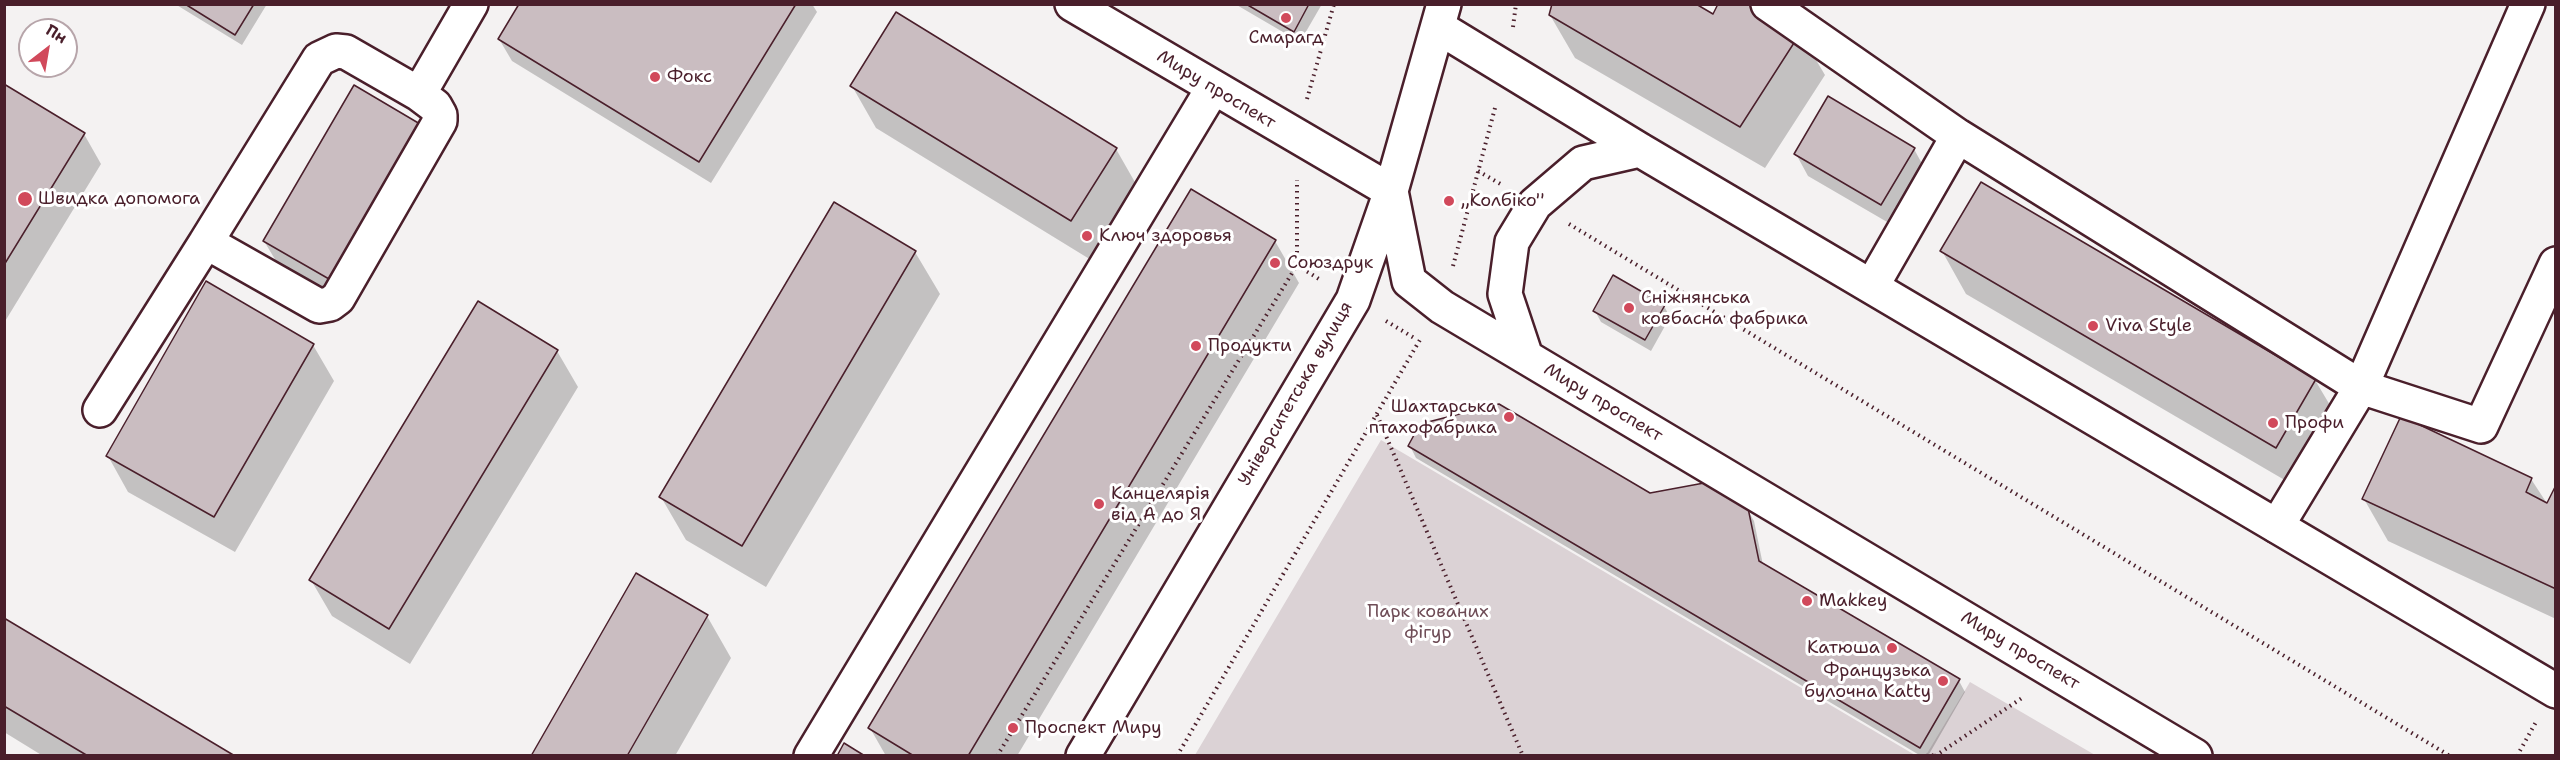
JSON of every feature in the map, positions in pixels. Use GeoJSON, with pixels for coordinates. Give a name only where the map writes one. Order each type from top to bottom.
{"type":"FeatureCollection","features":[{"type":"Feature","properties":{"kind":"main road"},"geometry":{"type":"LineString","coordinates":[[419,94],[471,4]]}},
{"type":"Feature","properties":{"kind":"main road","name":"Миру проспект"},"geometry":{"type":"LineString","coordinates":[[1072,4],[1297,138],[1391,191],[1409,281],[1442,307],[2195,756]]}},
{"type":"Feature","properties":{"kind":"main road"},"geometry":{"type":"LineString","coordinates":[[1768,4],[1958,136],[2361,387],[2481,426],[2556,264]]}},
{"type":"Feature","properties":{"kind":"main road"},"geometry":{"type":"LineString","coordinates":[[2277,526],[2361,387],[2528,4]]}},
{"type":"Feature","properties":{"kind":"main road"},"geometry":{"type":"LineString","coordinates":[[1441,16],[1506,69],[2556,691]]}},
{"type":"Feature","properties":{"kind":"main road","name":"Університетська вулиця"},"geometry":{"type":"LineString","coordinates":[[1083,756],[1353,300],[1391,191],[1441,16]]}},
{"type":"Feature","properties":{"kind":"main road"},"geometry":{"type":"LineString","coordinates":[[100,410],[319,59],[327,53],[346,52],[419,94],[439,110],[440,121],[338,298],[330,304],[319,306],[309,301],[206,242]]}},
{"type":"Feature","properties":{"kind":"main road"},"geometry":{"type":"LineString","coordinates":[[811,756],[1213,88]]}},
{"type":"Feature","properties":{"kind":"main road"},"geometry":{"type":"LineString","coordinates":[[1872,286],[1958,136]]}},
{"type":"Feature","properties":{"kind":"main road"},"geometry":{"type":"LineString","coordinates":[[1526,357],[1506,294],[1512,242],[1534,204],[1583,163],[1640,150]]}},
{"type":"Feature","properties":{"kind":"path"},"geometry":{"type":"LineString","coordinates":[[997,756],[1297,265],[1297,138],[1334,4]]}},
{"type":"Feature","properties":{"kind":"path"},"geometry":{"type":"LineString","coordinates":[[1177,756],[1442,307],[1506,69],[1516,4]]}},
{"type":"Feature","properties":{"kind":"path"},"geometry":{"type":"LineString","coordinates":[[1478,171],[2450,756]]}},
{"type":"Feature","properties":{"kind":"path"},"geometry":{"type":"LineString","coordinates":[[1377,414],[1523,756]]}},
{"type":"Feature","properties":{"kind":"path"},"geometry":{"type":"LineString","coordinates":[[1926,756],[1936,755],[2024,697]]}},
{"type":"Feature","properties":{"kind":"green space","name":"Парк кованих фігур"},"geometry":{"type":"Polygon","coordinates":[[[1381,440],[1915,755],[1195,755],[1381,440]]]}},
{"type":"Feature","properties":{"kind":"green space"},"geometry":{"type":"Polygon","coordinates":[[[1970,682],[2095,755],[1926,755],[1970,682]]]}},
{"type":"Feature","properties":{"kind":"building"},"geometry":{"type":"Polygon","coordinates":[[[185,4],[254,4],[235,35],[185,4]]]}},
{"type":"Feature","properties":{"kind":"building","name":"Фокс"},"geometry":{"type":"Polygon","coordinates":[[[519,4],[796,4],[699,162],[498,39],[519,4]]]}},
{"type":"Feature","properties":{"kind":"building","name":"Смарагд"},"geometry":{"type":"Polygon","coordinates":[[[1246,4],[1309,4],[1294,32],[1246,4]]]}},
{"type":"Feature","properties":{"kind":"building"},"geometry":{"type":"Polygon","coordinates":[[[1552,4],[1696,4],[1713,14],[1718,4],[1753,4],[1801,32],[1740,127],[1549,15],[1552,4]]]}},
{"type":"Feature","properties":{"kind":"building"},"geometry":{"type":"Polygon","coordinates":[[[896,12],[1117,148],[1071,221],[850,86],[896,12]]]}},
{"type":"Feature","properties":{"kind":"building","name":"Швидка допомога"},"geometry":{"type":"Polygon","coordinates":[[[4,84],[85,133],[4,265],[4,84]]]}},
{"type":"Feature","properties":{"kind":"building"},"geometry":{"type":"Polygon","coordinates":[[[354,85],[420,124],[329,279],[263,241],[354,85]]]}},
{"type":"Feature","properties":{"kind":"building"},"geometry":{"type":"Polygon","coordinates":[[[1828,96],[1915,148],[1881,205],[1794,154],[1828,96]]]}},
{"type":"Feature","properties":{"kind":"building"},"geometry":{"type":"Polygon","coordinates":[[[1981,182],[2316,379],[2276,448],[1940,251],[1981,182]]]}},
{"type":"Feature","properties":{"kind":"building"},"geometry":{"type":"Polygon","coordinates":[[[1191,189],[1276,240],[968,756],[914,756],[868,728],[1191,189]]]}},
{"type":"Feature","properties":{"kind":"building"},"geometry":{"type":"Polygon","coordinates":[[[834,202],[916,251],[742,546],[659,497],[834,202]]]}},
{"type":"Feature","properties":{"kind":"building","name":"Сніжнянська ковбасна фабрика"},"geometry":{"type":"Polygon","coordinates":[[[1613,275],[1665,305],[1645,340],[1593,311],[1613,275]]]}},
{"type":"Feature","properties":{"kind":"building"},"geometry":{"type":"Polygon","coordinates":[[[206,281],[314,344],[214,517],[106,456],[206,281]]]}},
{"type":"Feature","properties":{"kind":"building"},"geometry":{"type":"Polygon","coordinates":[[[478,301],[558,350],[389,629],[309,580],[478,301]]]}},
{"type":"Feature","properties":{"kind":"building"},"geometry":{"type":"Polygon","coordinates":[[[1499,404],[1650,493],[1704,483],[1748,508],[1759,561],[1960,679],[1920,748],[1408,446],[1420,424],[1499,404]]]}},
{"type":"Feature","properties":{"kind":"building"},"geometry":{"type":"Polygon","coordinates":[[[2401,416],[2532,478],[2526,492],[2547,503],[2556,485],[2556,589],[2362,499],[2401,416]]]}},
{"type":"Feature","properties":{"kind":"building"},"geometry":{"type":"Polygon","coordinates":[[[636,573],[708,615],[627,756],[531,756],[636,573]]]}},
{"type":"Feature","properties":{"kind":"building"},"geometry":{"type":"Polygon","coordinates":[[[4,618],[235,756],[88,756],[4,706],[4,618]]]}},
{"type":"Feature","properties":{"kind":"building"},"geometry":{"type":"Polygon","coordinates":[[[844,743],[865,756],[837,756],[844,743]]]}},
{"type":"Feature","properties":{"kind":"place","name":"Смарагд"},"geometry":{"type":"Point","coordinates":[1286,18]}},
{"type":"Feature","properties":{"kind":"place","name":"Фокс"},"geometry":{"type":"Point","coordinates":[655,77]}},
{"type":"Feature","properties":{"kind":"place","name":"Швидка допомога"},"geometry":{"type":"Point","coordinates":[25,199]}},
{"type":"Feature","properties":{"kind":"place","name":",,Колбіко''"},"geometry":{"type":"Point","coordinates":[1449,201]}},
{"type":"Feature","properties":{"kind":"place","name":"Ключ здоровья"},"geometry":{"type":"Point","coordinates":[1087,236]}},
{"type":"Feature","properties":{"kind":"place","name":"Союздрук"},"geometry":{"type":"Point","coordinates":[1275,263]}},
{"type":"Feature","properties":{"kind":"place","name":"Сніжнянська ковбасна фабрика"},"geometry":{"type":"Point","coordinates":[1629,308]}},
{"type":"Feature","properties":{"kind":"place","name":"Viva Style"},"geometry":{"type":"Point","coordinates":[2093,326]}},
{"type":"Feature","properties":{"kind":"place","name":"Продукти"},"geometry":{"type":"Point","coordinates":[1196,346]}},
{"type":"Feature","properties":{"kind":"place","name":"Шахтарська птахофабрика"},"geometry":{"type":"Point","coordinates":[1509,417]}},
{"type":"Feature","properties":{"kind":"place","name":"Профи"},"geometry":{"type":"Point","coordinates":[2273,423]}},
{"type":"Feature","properties":{"kind":"place","name":"Канцелярія від А до Я"},"geometry":{"type":"Point","coordinates":[1099,504]}},
{"type":"Feature","properties":{"kind":"place","name":"Makkey"},"geometry":{"type":"Point","coordinates":[1807,601]}},
{"type":"Feature","properties":{"kind":"place","name":"Катюша"},"geometry":{"type":"Point","coordinates":[1892,648]}},
{"type":"Feature","properties":{"kind":"place","name":"Французька булочна Katty"},"geometry":{"type":"Point","coordinates":[1943,681]}},
{"type":"Feature","properties":{"kind":"place","name":"Проспект Миру"},"geometry":{"type":"Point","coordinates":[1013,728]}}]}
